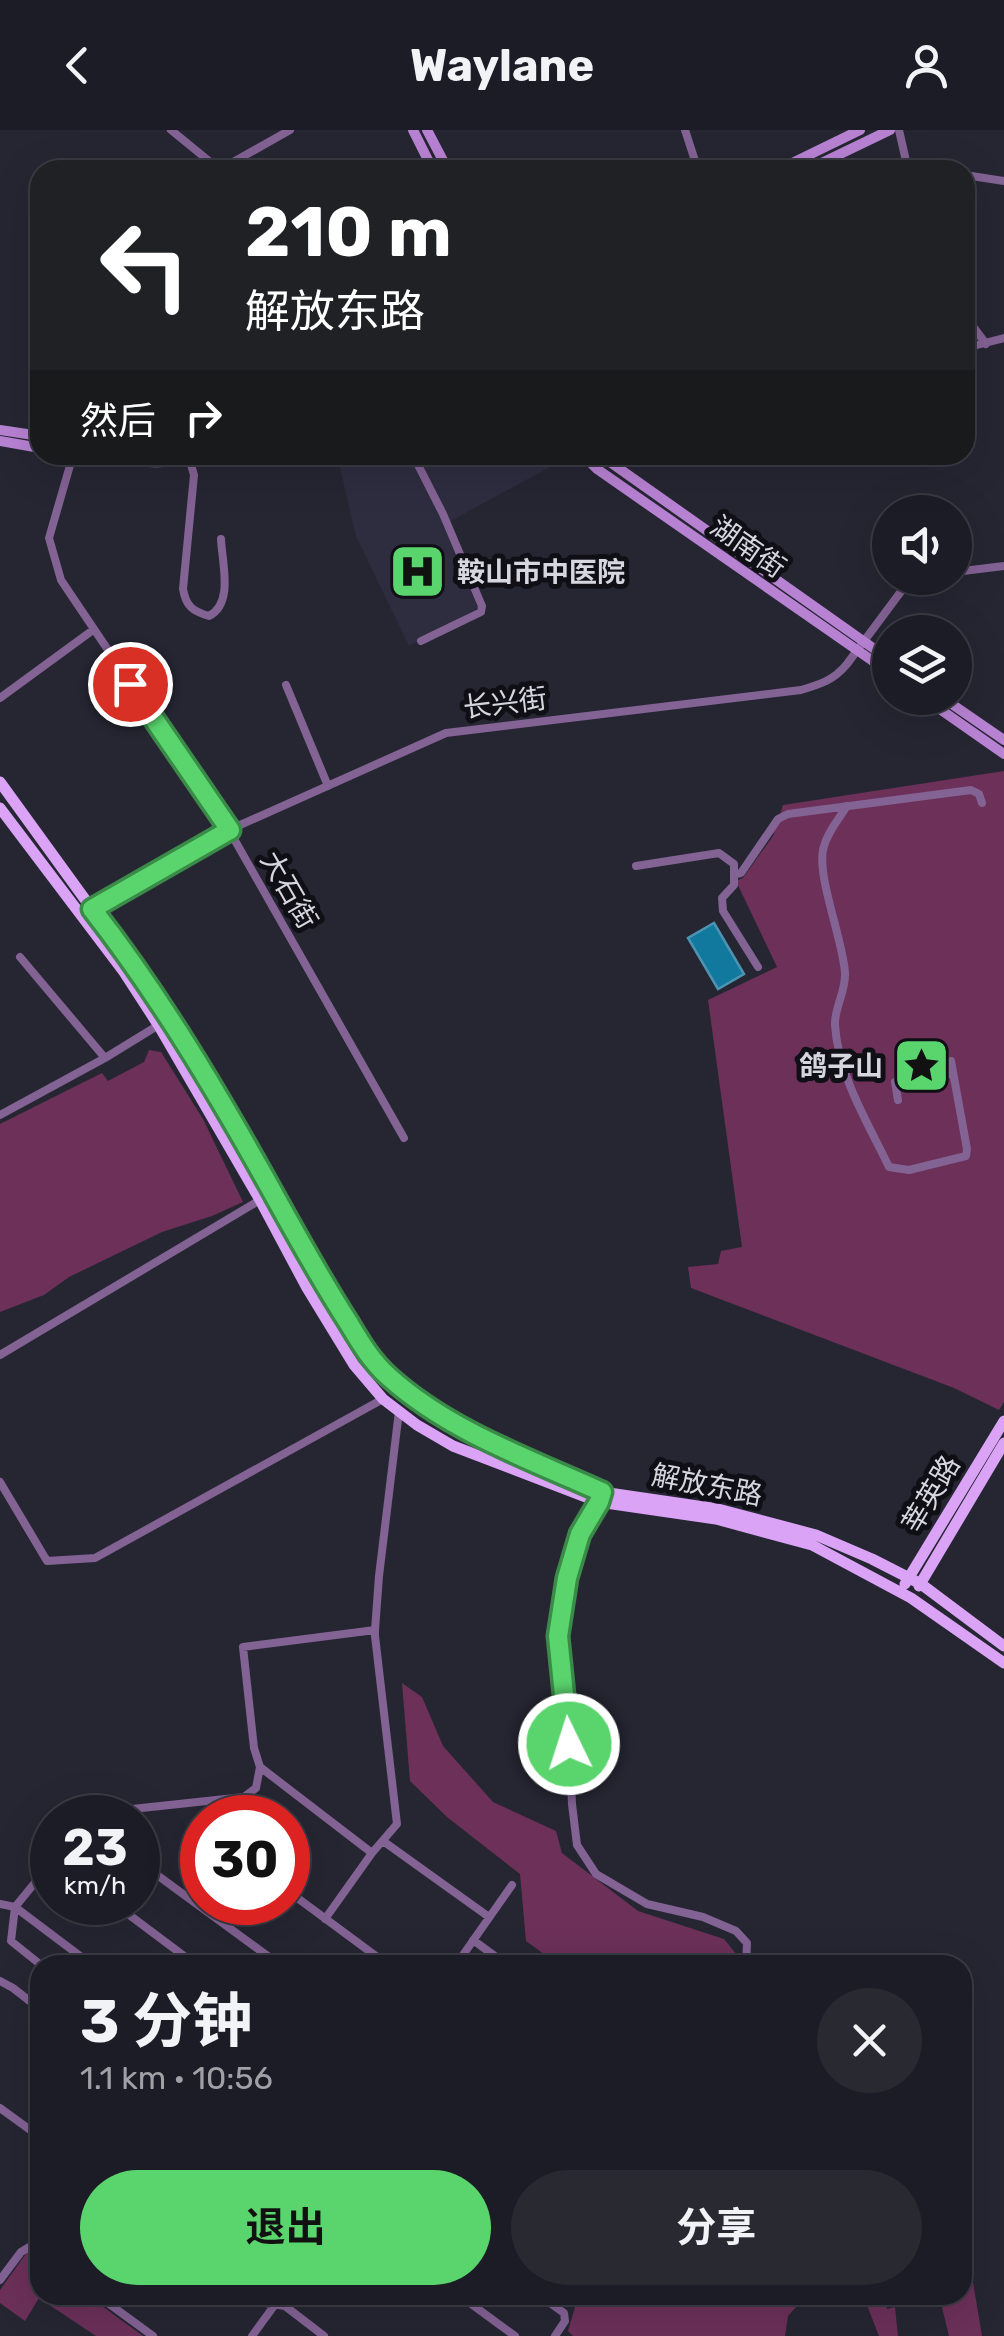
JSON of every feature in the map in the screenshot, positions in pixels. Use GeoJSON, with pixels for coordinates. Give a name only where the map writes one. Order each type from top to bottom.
{"type":"FeatureCollection","features":[{"type":"Feature","properties":{"kind":"main road"},"geometry":{"type":"LineString","coordinates":[[412,130],[428,160]]}},
{"type":"Feature","properties":{"kind":"main road"},"geometry":{"type":"LineString","coordinates":[[427,130],[443,160]]}},
{"type":"Feature","properties":{"kind":"main road"},"geometry":{"type":"LineString","coordinates":[[798,160],[860,130]]}},
{"type":"Feature","properties":{"kind":"main road"},"geometry":{"type":"LineString","coordinates":[[828,160],[890,130]]}},
{"type":"Feature","properties":{"kind":"main road"},"geometry":{"type":"LineString","coordinates":[[0,430],[30,434]]}},
{"type":"Feature","properties":{"kind":"main road"},"geometry":{"type":"LineString","coordinates":[[0,441],[30,446]]}},
{"type":"Feature","properties":{"kind":"main road","name":"湖南街"},"geometry":{"type":"LineString","coordinates":[[595,465],[619,485],[872,651]]}},
{"type":"Feature","properties":{"kind":"main road","name":"湖南街"},"geometry":{"type":"LineString","coordinates":[[614,465],[872,657]]}},
{"type":"Feature","properties":{"kind":"main road"},"geometry":{"type":"LineString","coordinates":[[948,715],[1004,754]]}},
{"type":"Feature","properties":{"kind":"main road"},"geometry":{"type":"LineString","coordinates":[[968,715],[1004,740]]}},
{"type":"Feature","properties":{"kind":"main road","name":"解放东路"},"geometry":{"type":"LineString","coordinates":[[0,782],[131,959],[238,1130],[312,1266],[370,1357],[402,1387],[476,1435],[601,1497],[718,1509],[816,1535],[872,1559],[915,1581],[1004,1646]]}},
{"type":"Feature","properties":{"kind":"main road","name":"解放东路"},"geometry":{"type":"LineString","coordinates":[[0,808],[124,972],[260,1200],[307,1288],[354,1365],[383,1400],[453,1446],[601,1497],[716,1519],[812,1545],[905,1595],[1004,1663]]}},
{"type":"Feature","properties":{"kind":"main road","name":"莘英路"},"geometry":{"type":"LineString","coordinates":[[915,1581],[1004,1421]]}},
{"type":"Feature","properties":{"kind":"main road","name":"莘英路"},"geometry":{"type":"LineString","coordinates":[[905,1595],[1004,1443]]}},
{"type":"Feature","properties":{"kind":"street"},"geometry":{"type":"LineString","coordinates":[[171,130],[210,160]]}},
{"type":"Feature","properties":{"kind":"street"},"geometry":{"type":"LineString","coordinates":[[237,160],[290,130]]}},
{"type":"Feature","properties":{"kind":"street"},"geometry":{"type":"LineString","coordinates":[[685,130],[695,160]]}},
{"type":"Feature","properties":{"kind":"street"},"geometry":{"type":"LineString","coordinates":[[899,130],[906,160]]}},
{"type":"Feature","properties":{"kind":"street"},"geometry":{"type":"LineString","coordinates":[[975,177],[1004,181]]}},
{"type":"Feature","properties":{"kind":"street"},"geometry":{"type":"LineString","coordinates":[[975,329],[986,344]]}},
{"type":"Feature","properties":{"kind":"street"},"geometry":{"type":"LineString","coordinates":[[975,346],[1004,338]]}},
{"type":"Feature","properties":{"kind":"street","name":"大石街"},"geometry":{"type":"LineString","coordinates":[[70,465],[49,538],[61,580],[230,830],[404,1138]]}},
{"type":"Feature","properties":{"kind":"street"},"geometry":{"type":"LineString","coordinates":[[191,465],[194,476],[183,589],[185,602],[195,612],[209,616],[218,612],[224,598],[221,539]]}},
{"type":"Feature","properties":{"kind":"street"},"geometry":{"type":"LineString","coordinates":[[418,465],[482,606],[481,612],[421,641]]}},
{"type":"Feature","properties":{"kind":"street"},"geometry":{"type":"LineString","coordinates":[[972,570],[1004,566]]}},
{"type":"Feature","properties":{"kind":"street","name":"长兴街"},"geometry":{"type":"LineString","coordinates":[[92,909],[230,830],[446,733],[824,684],[838,675],[898,595]]}},
{"type":"Feature","properties":{"kind":"street"},"geometry":{"type":"LineString","coordinates":[[0,698],[93,630]]}},
{"type":"Feature","properties":{"kind":"street"},"geometry":{"type":"LineString","coordinates":[[286,685],[328,786]]}},
{"type":"Feature","properties":{"kind":"street"},"geometry":{"type":"LineString","coordinates":[[736,874],[741,873],[778,818],[788,814],[972,790],[982,802]]}},
{"type":"Feature","properties":{"kind":"street"},"geometry":{"type":"LineString","coordinates":[[848,806],[822,848],[822,866],[845,973],[834,1021],[846,1078],[889,1167],[909,1170],[966,1156],[968,1149],[951,1061]]}},
{"type":"Feature","properties":{"kind":"street"},"geometry":{"type":"LineString","coordinates":[[636,866],[718,854],[734,864],[734,885],[722,898],[723,912],[758,968]]}},
{"type":"Feature","properties":{"kind":"street"},"geometry":{"type":"LineString","coordinates":[[20,957],[105,1058]]}},
{"type":"Feature","properties":{"kind":"street"},"geometry":{"type":"LineString","coordinates":[[0,1115],[170,1018]]}},
{"type":"Feature","properties":{"kind":"street"},"geometry":{"type":"LineString","coordinates":[[898,1100],[896,1082],[953,1073]]}},
{"type":"Feature","properties":{"kind":"street"},"geometry":{"type":"LineString","coordinates":[[0,1355],[260,1200]]}},
{"type":"Feature","properties":{"kind":"street"},"geometry":{"type":"LineString","coordinates":[[0,1482],[47,1561],[95,1558],[383,1400]]}},
{"type":"Feature","properties":{"kind":"street"},"geometry":{"type":"LineString","coordinates":[[326,1919],[396,1824],[376,1630],[399,1411]]}},
{"type":"Feature","properties":{"kind":"street"},"geometry":{"type":"LineString","coordinates":[[601,1497],[580,1534],[567,1578],[558,1636],[577,1846],[596,1874],[647,1904],[704,1917],[736,1931],[747,1943],[746,1955]]}},
{"type":"Feature","properties":{"kind":"street"},"geometry":{"type":"LineString","coordinates":[[247,1795],[256,1788],[260,1767],[254,1748],[243,1647],[376,1630]]}},
{"type":"Feature","properties":{"kind":"street"},"geometry":{"type":"LineString","coordinates":[[260,1767],[372,1853]]}},
{"type":"Feature","properties":{"kind":"street"},"geometry":{"type":"LineString","coordinates":[[382,1840],[489,1916]]}},
{"type":"Feature","properties":{"kind":"street"},"geometry":{"type":"LineString","coordinates":[[160,1877],[266,1955]]}},
{"type":"Feature","properties":{"kind":"street"},"geometry":{"type":"LineString","coordinates":[[463,1955],[512,1884]]}},
{"type":"Feature","properties":{"kind":"street"},"geometry":{"type":"LineString","coordinates":[[30,1889],[15,1907],[11,1940],[30,1956]]}},
{"type":"Feature","properties":{"kind":"street"},"geometry":{"type":"LineString","coordinates":[[0,1905],[15,1907],[79,1955]]}},
{"type":"Feature","properties":{"kind":"street"},"geometry":{"type":"LineString","coordinates":[[310,1908],[375,1955]]}},
{"type":"Feature","properties":{"kind":"street"},"geometry":{"type":"LineString","coordinates":[[143,1925],[183,1955]]}},
{"type":"Feature","properties":{"kind":"street"},"geometry":{"type":"LineString","coordinates":[[473,1940],[493,1955]]}},
{"type":"Feature","properties":{"kind":"street"},"geometry":{"type":"LineString","coordinates":[[0,1981],[30,2002]]}},
{"type":"Feature","properties":{"kind":"street"},"geometry":{"type":"LineString","coordinates":[[0,2108],[30,2130]]}},
{"type":"Feature","properties":{"kind":"street"},"geometry":{"type":"LineString","coordinates":[[0,2280],[21,2252],[30,2247]]}},
{"type":"Feature","properties":{"kind":"street"},"geometry":{"type":"LineString","coordinates":[[111,2305],[153,2336]]}},
{"type":"Feature","properties":{"kind":"street"},"geometry":{"type":"LineString","coordinates":[[252,2336],[274,2305]]}},
{"type":"Feature","properties":{"kind":"street"},"geometry":{"type":"LineString","coordinates":[[280,2305],[324,2336]]}},
{"type":"Feature","properties":{"kind":"street"},"geometry":{"type":"LineString","coordinates":[[473,2305],[515,2336]]}},
{"type":"Feature","properties":{"kind":"street"},"geometry":{"type":"LineString","coordinates":[[553,2305],[564,2313],[565,2322],[555,2336]]}},
{"type":"Feature","properties":{"kind":"shaded area","name":"鞍山市中医院"},"geometry":{"type":"Polygon","coordinates":[[[339,465],[552,466],[443,525],[479,607],[409,646],[356,536],[339,465]]]}},
{"type":"Feature","properties":{"kind":"shaded area"},"geometry":{"type":"Polygon","coordinates":[[[1004,771],[1004,1402],[999,1410],[954,1388],[691,1288],[688,1267],[718,1264],[721,1251],[742,1247],[708,1000],[777,967],[736,881],[743,878],[773,836],[783,805],[1004,771]]]}},
{"type":"Feature","properties":{"kind":"shaded area"},"geometry":{"type":"Polygon","coordinates":[[[149,1050],[161,1052],[203,1119],[243,1202],[162,1232],[69,1277],[44,1295],[0,1312],[0,1124],[102,1073],[108,1081],[144,1062],[149,1050]]]}},
{"type":"Feature","properties":{"kind":"shaded area"},"geometry":{"type":"Polygon","coordinates":[[[402,1683],[422,1697],[443,1746],[493,1802],[556,1831],[562,1853],[638,1911],[724,1939],[737,1955],[545,1955],[526,1941],[520,1874],[447,1817],[410,1781],[402,1683]]]}},
{"type":"Feature","properties":{"kind":"shaded area"},"geometry":{"type":"Polygon","coordinates":[[[30,2252],[30,2305],[35,2305],[25,2321],[0,2303],[0,2290],[30,2252]]]}},
{"type":"Feature","properties":{"kind":"shaded area"},"geometry":{"type":"Polygon","coordinates":[[[972,2276],[982,2336],[949,2336],[941,2305],[972,2305],[972,2276]]]}},
{"type":"Feature","properties":{"kind":"shaded area"},"geometry":{"type":"Polygon","coordinates":[[[50,2305],[101,2305],[143,2336],[96,2336],[50,2305]]]}},
{"type":"Feature","properties":{"kind":"shaded area"},"geometry":{"type":"Polygon","coordinates":[[[572,2305],[798,2305],[788,2316],[785,2336],[573,2336],[568,2331],[575,2307],[572,2305]]]}},
{"type":"Feature","properties":{"kind":"shaded area"},"geometry":{"type":"Polygon","coordinates":[[[867,2305],[895,2307],[898,2336],[879,2336],[867,2305]]]}},
{"type":"Feature","properties":{"kind":"water"},"geometry":{"type":"Polygon","coordinates":[[[714,923],[744,974],[718,989],[688,938],[714,923]]]}},
{"type":"Feature","properties":{"kind":"place","name":"鞍山市中医院"},"geometry":{"type":"Point","coordinates":[418,572]}},
{"type":"Feature","properties":{"kind":"place","name":"鸽子山"},"geometry":{"type":"Point","coordinates":[922,1066]}},
{"type":"Feature","properties":{"kind":"route"},"geometry":{"type":"LineString","coordinates":[[130,684],[230,830],[92,909],[170,1018],[238,1130],[312,1266],[370,1357],[402,1387],[476,1435],[602,1492],[580,1534],[567,1578],[558,1636],[569,1744]]}}]}
